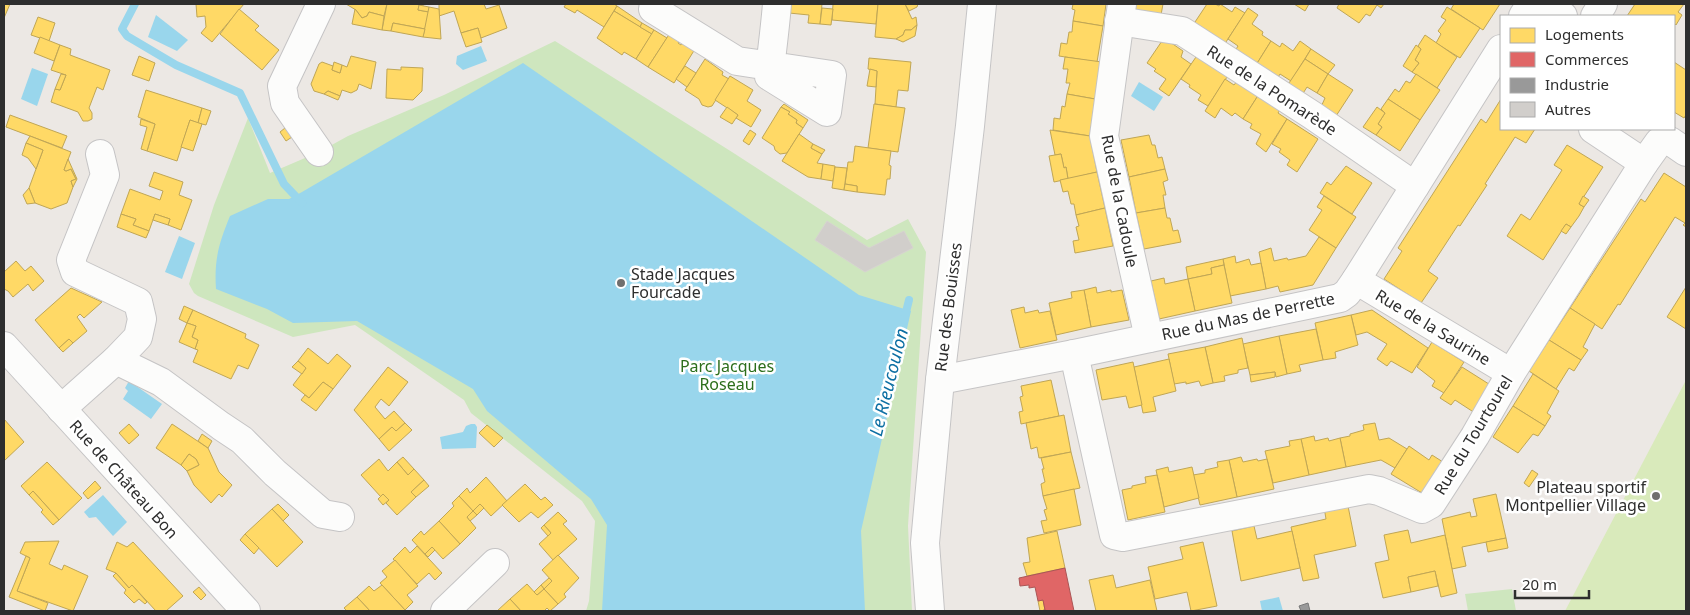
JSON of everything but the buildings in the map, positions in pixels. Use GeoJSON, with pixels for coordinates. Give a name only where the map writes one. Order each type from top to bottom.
{"type":"FeatureCollection","features":[{"type":"Feature","properties":{"kind":"street"},"geometry":{"type":"LineString","coordinates":[[319,152],[286,103],[282,86],[321,4]]}},
{"type":"Feature","properties":{"kind":"street"},"geometry":{"type":"LineString","coordinates":[[653,9],[737,61],[770,67],[778,4]]}},
{"type":"Feature","properties":{"kind":"street","name":"Rue des Bouisses"},"geometry":{"type":"LineString","coordinates":[[930,611],[925,544],[940,380],[970,126],[982,4]]}},
{"type":"Feature","properties":{"kind":"street"},"geometry":{"type":"LineString","coordinates":[[1524,15],[1531,4]]}},
{"type":"Feature","properties":{"kind":"street"},"geometry":{"type":"LineString","coordinates":[[1544,4],[1561,15]]}},
{"type":"Feature","properties":{"kind":"street"},"geometry":{"type":"LineString","coordinates":[[1596,15],[1603,4]]}},
{"type":"Feature","properties":{"kind":"street","name":"Rue de la Pomarède"},"geometry":{"type":"LineString","coordinates":[[1120,12],[1182,32],[1312,115],[1415,186]]}},
{"type":"Feature","properties":{"kind":"street","name":"Rue de la Cadoule"},"geometry":{"type":"LineString","coordinates":[[1120,12],[1104,136],[1149,338]]}},
{"type":"Feature","properties":{"kind":"street","name":"Rue du Mas de Perrette"},"geometry":{"type":"LineString","coordinates":[[940,380],[1340,298],[1347,293],[1356,280],[1498,60]]}},
{"type":"Feature","properties":{"kind":"street"},"geometry":{"type":"LineString","coordinates":[[1594,130],[1644,163]]}},
{"type":"Feature","properties":{"kind":"street","name":"Rue du Tourtourel"},"geometry":{"type":"LineString","coordinates":[[1074,354],[1114,535],[1123,537],[1369,489],[1379,491],[1422,509],[1431,504],[1475,436],[1511,373],[1659,142],[1670,141],[1686,152]]}},
{"type":"Feature","properties":{"kind":"street"},"geometry":{"type":"LineString","coordinates":[[61,409],[116,360],[138,337],[142,319],[138,302],[75,272],[71,260],[105,175],[100,154]]}},
{"type":"Feature","properties":{"kind":"street","name":"Rue de la Saurine"},"geometry":{"type":"LineString","coordinates":[[1356,280],[1511,373]]}},
{"type":"Feature","properties":{"kind":"street","name":"Rue de Château Bon"},"geometry":{"type":"LineString","coordinates":[[4,346],[246,611]]}},
{"type":"Feature","properties":{"kind":"street"},"geometry":{"type":"LineString","coordinates":[[116,360],[161,382],[242,440],[275,473],[323,514],[340,517]]}},
{"type":"Feature","properties":{"kind":"street"},"geometry":{"type":"LineString","coordinates":[[445,611],[495,563]]}},
{"type":"Feature","properties":{"kind":"green space","name":"Parc Jacques Roseau"},"geometry":{"type":"Polygon","coordinates":[[[555,41],[732,152],[867,240],[908,219],[926,252],[908,526],[912,611],[586,611],[589,601],[595,521],[582,501],[471,413],[464,400],[355,325],[293,337],[194,293],[189,284],[214,205],[248,118],[270,173],[319,152],[348,136],[444,95],[555,41]]]}},
{"type":"Feature","properties":{"kind":"green space","name":"Plateau sportif Montpellier Village"},"geometry":{"type":"Polygon","coordinates":[[[1686,380],[1686,611],[1565,611],[1686,380]]]}},
{"type":"Feature","properties":{"kind":"green space"},"geometry":{"type":"Polygon","coordinates":[[[1512,589],[1516,611],[1468,611],[1465,594],[1512,589]]]}},
{"type":"Feature","properties":{"kind":"water"},"geometry":{"type":"Polygon","coordinates":[[[156,15],[188,40],[177,51],[148,37],[156,15]]]}},
{"type":"Feature","properties":{"kind":"water"},"geometry":{"type":"Polygon","coordinates":[[[481,46],[487,61],[463,70],[456,64],[457,56],[481,46]]]}},
{"type":"Feature","properties":{"kind":"water","name":"Parc Jacques Roseau"},"geometry":{"type":"Polygon","coordinates":[[[523,63],[859,295],[911,311],[861,531],[865,611],[602,611],[607,525],[591,499],[487,411],[473,389],[357,321],[293,323],[267,309],[216,289],[218,251],[230,216],[268,199],[289,199],[523,63]]]}},
{"type":"Feature","properties":{"kind":"water"},"geometry":{"type":"Polygon","coordinates":[[[32,68],[48,74],[37,106],[21,99],[32,68]]]}},
{"type":"Feature","properties":{"kind":"water"},"geometry":{"type":"Polygon","coordinates":[[[1139,82],[1163,97],[1154,111],[1131,96],[1139,82]]]}},
{"type":"Feature","properties":{"kind":"water"},"geometry":{"type":"Polygon","coordinates":[[[179,236],[195,243],[182,279],[165,272],[179,236]]]}},
{"type":"Feature","properties":{"kind":"water"},"geometry":{"type":"Polygon","coordinates":[[[129,381],[162,404],[151,419],[123,399],[128,391],[125,388],[129,381]]]}},
{"type":"Feature","properties":{"kind":"water"},"geometry":{"type":"Polygon","coordinates":[[[475,424],[477,427],[476,448],[442,449],[440,437],[463,432],[466,426],[475,424]]]}},
{"type":"Feature","properties":{"kind":"water"},"geometry":{"type":"Polygon","coordinates":[[[103,495],[127,522],[113,536],[96,517],[89,518],[84,512],[103,495]]]}},
{"type":"Feature","properties":{"kind":"water"},"geometry":{"type":"Polygon","coordinates":[[[1279,597],[1283,611],[1262,611],[1260,601],[1279,597]]]}},
{"type":"Feature","properties":{"kind":"waterway"},"geometry":{"type":"LineString","coordinates":[[135,4],[122,29],[127,36],[176,65],[240,93],[284,184],[302,203]]}},
{"type":"Feature","properties":{"kind":"waterway","name":"Le Rieucoulon"},"geometry":{"type":"LineString","coordinates":[[904,320],[909,300]]}},
{"type":"Feature","properties":{"kind":"place","name":"Stade Jacques Fourcade"},"geometry":{"type":"Point","coordinates":[621,283]}},
{"type":"Feature","properties":{"kind":"place","name":"Plateau sportif Montpellier Village"},"geometry":{"type":"Point","coordinates":[1656,496]}}]}
